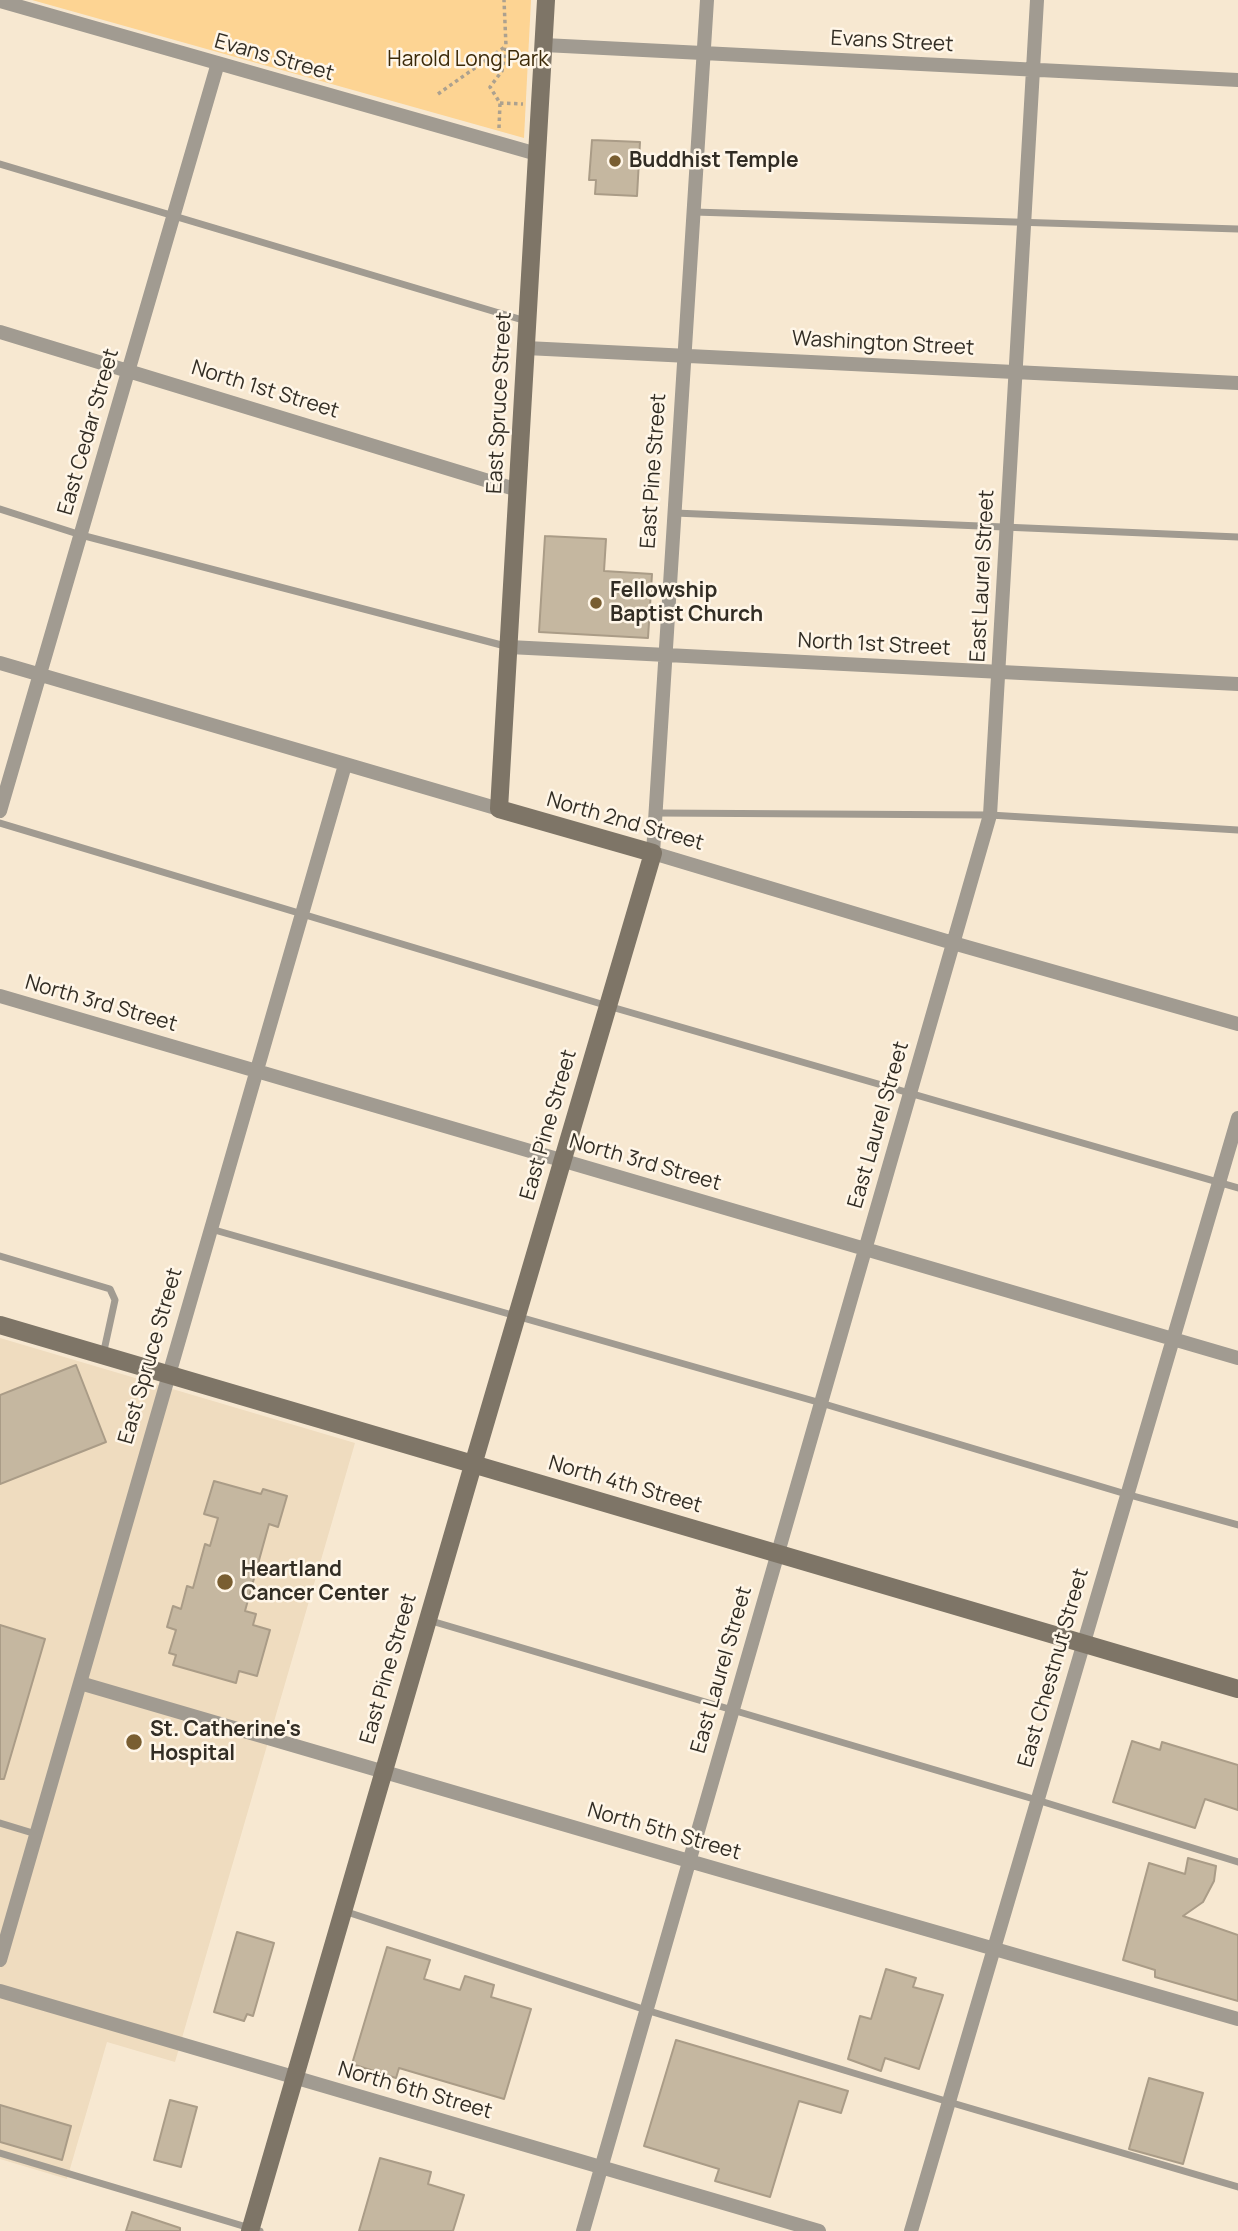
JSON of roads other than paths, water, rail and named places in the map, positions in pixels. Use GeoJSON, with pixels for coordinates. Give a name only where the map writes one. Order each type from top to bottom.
{"type":"FeatureCollection","features":[{"type":"Feature","properties":{"kind":"street","name":"East Spruce Street"},"geometry":{"type":"LineString","coordinates":[[499,809],[546,0]]}},
{"type":"Feature","properties":{"kind":"street","name":"East Pine Street"},"geometry":{"type":"LineString","coordinates":[[254,2230],[383,1772],[653,853],[707,0]]}},
{"type":"Feature","properties":{"kind":"street","name":"East Laurel Street"},"geometry":{"type":"LineString","coordinates":[[583,2231],[990,815],[1037,0]]}},
{"type":"Feature","properties":{"kind":"street","name":"Evans Street"},"geometry":{"type":"LineString","coordinates":[[9,2],[537,154]]}},
{"type":"Feature","properties":{"kind":"street","name":"Evans Street"},"geometry":{"type":"LineString","coordinates":[[544,45],[1238,80]]}},
{"type":"Feature","properties":{"kind":"street","name":"East Cedar Street"},"geometry":{"type":"LineString","coordinates":[[0,811],[218,64]]}},
{"type":"Feature","properties":{"kind":"street","name":"North 1st Street"},"geometry":{"type":"LineString","coordinates":[[0,332],[518,490]]}},
{"type":"Feature","properties":{"kind":"street","name":"Washington Street"},"geometry":{"type":"LineString","coordinates":[[526,348],[1238,383]]}},
{"type":"Feature","properties":{"kind":"street","name":"North 1st Street"},"geometry":{"type":"LineString","coordinates":[[509,647],[1238,684]]}},
{"type":"Feature","properties":{"kind":"street","name":"North 2nd Street"},"geometry":{"type":"LineString","coordinates":[[0,663],[1238,1024]]}},
{"type":"Feature","properties":{"kind":"street","name":"East Spruce Street"},"geometry":{"type":"LineString","coordinates":[[0,1960],[345,765]]}},
{"type":"Feature","properties":{"kind":"street","name":"North 3rd Street"},"geometry":{"type":"LineString","coordinates":[[0,996],[1238,1358]]}},
{"type":"Feature","properties":{"kind":"street","name":"East Chestnut Street"},"geometry":{"type":"LineString","coordinates":[[911,2231],[1238,1118]]}},
{"type":"Feature","properties":{"kind":"street","name":"North 4th Street"},"geometry":{"type":"LineString","coordinates":[[0,1325],[1238,1689]]}},
{"type":"Feature","properties":{"kind":"street","name":"North 5th Street"},"geometry":{"type":"LineString","coordinates":[[80,1683],[1238,2019]]}},
{"type":"Feature","properties":{"kind":"street","name":"North 6th Street"},"geometry":{"type":"LineString","coordinates":[[0,1991],[820,2231]]}},
{"type":"Feature","properties":{"kind":"lane"},"geometry":{"type":"LineString","coordinates":[[0,164],[528,322]]}},
{"type":"Feature","properties":{"kind":"lane"},"geometry":{"type":"LineString","coordinates":[[694,212],[1238,229]]}},
{"type":"Feature","properties":{"kind":"lane"},"geometry":{"type":"LineString","coordinates":[[0,509],[81,535],[509,647]]}},
{"type":"Feature","properties":{"kind":"lane"},"geometry":{"type":"LineString","coordinates":[[675,513],[1238,537]]}},
{"type":"Feature","properties":{"kind":"lane"},"geometry":{"type":"LineString","coordinates":[[656,813],[990,815],[1238,830]]}},
{"type":"Feature","properties":{"kind":"lane"},"geometry":{"type":"LineString","coordinates":[[0,823],[608,1006],[1238,1188]]}},
{"type":"Feature","properties":{"kind":"lane"},"geometry":{"type":"LineString","coordinates":[[211,1229],[1238,1525]]}},
{"type":"Feature","properties":{"kind":"lane"},"geometry":{"type":"LineString","coordinates":[[0,1256],[110,1289],[116,1300],[103,1355]]}},
{"type":"Feature","properties":{"kind":"lane"},"geometry":{"type":"LineString","coordinates":[[428,1620],[1238,1862]]}},
{"type":"Feature","properties":{"kind":"lane"},"geometry":{"type":"LineString","coordinates":[[0,1823],[36,1834]]}},
{"type":"Feature","properties":{"kind":"lane"},"geometry":{"type":"LineString","coordinates":[[343,1911],[646,2010],[1238,2187]]}},
{"type":"Feature","properties":{"kind":"lane"},"geometry":{"type":"LineString","coordinates":[[0,2152],[254,2230]]}},
{"type":"Feature","properties":{"kind":"place","name":"Buddhist Temple"},"geometry":{"type":"Point","coordinates":[615,161]}},
{"type":"Feature","properties":{"kind":"place","name":"Fellowship Baptist Church"},"geometry":{"type":"Point","coordinates":[596,603]}},
{"type":"Feature","properties":{"kind":"place","name":"Heartland Cancer Center"},"geometry":{"type":"Point","coordinates":[225,1582]}},
{"type":"Feature","properties":{"kind":"place","name":"St. Catherine's Hospital"},"geometry":{"type":"Point","coordinates":[134,1742]}},
{"type":"Feature","properties":{"kind":"park label","name":"Harold Long Park"},"geometry":{"type":"Point","coordinates":[468,60]}}]}
